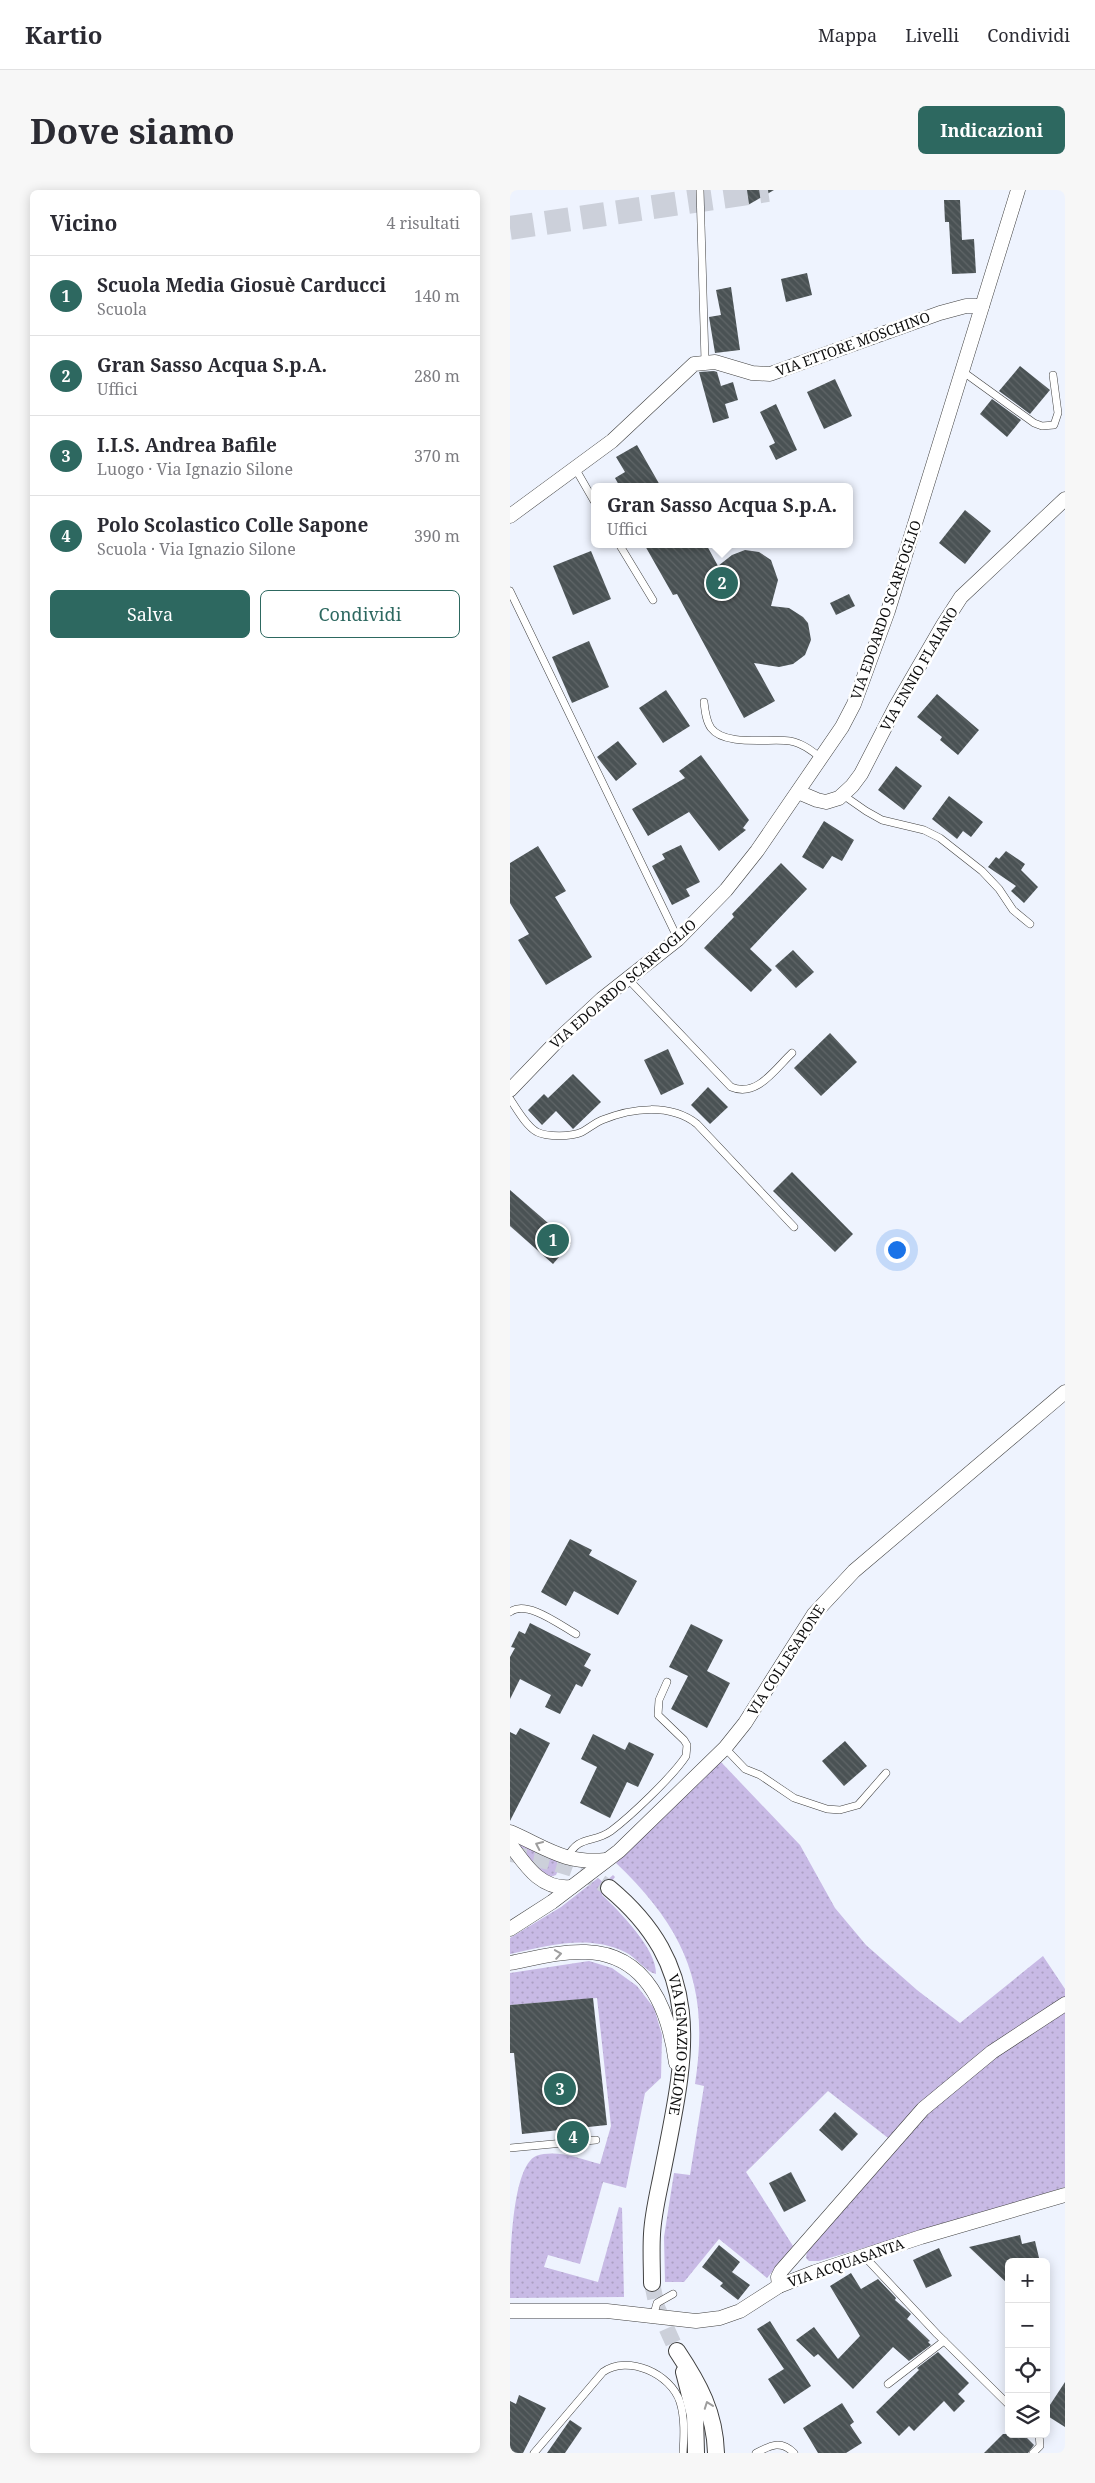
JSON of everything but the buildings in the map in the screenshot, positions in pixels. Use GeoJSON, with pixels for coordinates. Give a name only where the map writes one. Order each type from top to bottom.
{"type":"FeatureCollection","features":[{"type":"Feature","properties":{"kind":"street","name":"VIA EDOARDO SCARFOGLIO"},"geometry":{"type":"LineString","coordinates":[[510,1090],[561,1037],[678,939],[736,877],[798,792],[842,727],[854,704],[888,612],[1018,190]]}},
{"type":"Feature","properties":{"kind":"street","name":"VIA ETTORE MOSCHINO"},"geometry":{"type":"LineString","coordinates":[[705,361],[718,362],[752,373],[770,374],[940,313],[966,306],[982,306]]}},
{"type":"Feature","properties":{"kind":"street"},"geometry":{"type":"LineString","coordinates":[[510,516],[612,441],[690,367],[705,361]]}},
{"type":"Feature","properties":{"kind":"street","name":"VIA ENNIO FLAIANO"},"geometry":{"type":"LineString","coordinates":[[843,795],[861,774],[896,706],[961,597],[1065,499]]}},
{"type":"Feature","properties":{"kind":"street"},"geometry":{"type":"LineString","coordinates":[[798,792],[821,802],[835,800],[843,795]]}},
{"type":"Feature","properties":{"kind":"street","name":"VIA COLLESAPONE"},"geometry":{"type":"LineString","coordinates":[[511,1926],[546,1906],[607,1860],[645,1828],[724,1748],[745,1723],[802,1630],[827,1598],[854,1571],[1065,1392]]}},
{"type":"Feature","properties":{"kind":"street"},"geometry":{"type":"LineString","coordinates":[[510,1832],[567,1859],[584,1861],[607,1860]]}},
{"type":"Feature","properties":{"kind":"street"},"geometry":{"type":"LineString","coordinates":[[510,1844],[530,1870],[544,1882],[556,1887],[571,1887],[573,1873],[567,1859]]}},
{"type":"Feature","properties":{"kind":"street"},"geometry":{"type":"LineString","coordinates":[[544,1882],[549,1897],[546,1906]]}},
{"type":"Feature","properties":{"kind":"street","name":"VIA IGNAZIO SILONE"},"geometry":{"type":"LineString","coordinates":[[609,1888],[630,1907],[650,1932],[676,1984],[682,2006],[684,2028],[678,2088],[653,2221],[652,2283]]}},
{"type":"Feature","properties":{"kind":"street"},"geometry":{"type":"LineString","coordinates":[[510,1963],[584,1951],[611,1957],[632,1968],[650,1985],[665,2011],[672,2039],[678,2088]]}},
{"type":"Feature","properties":{"kind":"street"},"geometry":{"type":"LineString","coordinates":[[779,2286],[778,2277],[780,2271],[912,2120],[992,2052],[1065,2004]]}},
{"type":"Feature","properties":{"kind":"street","name":"VIA ACQUASANTA"},"geometry":{"type":"LineString","coordinates":[[510,2311],[596,2310],[696,2321],[720,2318],[740,2311],[779,2286],[863,2256],[1065,2195]]}},
{"type":"Feature","properties":{"kind":"street"},"geometry":{"type":"LineString","coordinates":[[696,2453],[696,2425],[693,2405],[676,2349],[696,2380],[707,2402],[713,2421],[716,2453]]}},
{"type":"Feature","properties":{"kind":"lane"},"geometry":{"type":"LineString","coordinates":[[700,190],[705,361]]}},
{"type":"Feature","properties":{"kind":"lane"},"geometry":{"type":"LineString","coordinates":[[962,371],[1034,423],[1046,426],[1055,423],[1058,417],[1053,375]]}},
{"type":"Feature","properties":{"kind":"lane"},"geometry":{"type":"LineString","coordinates":[[575,468],[591,496]]}},
{"type":"Feature","properties":{"kind":"lane"},"geometry":{"type":"LineString","coordinates":[[621,548],[653,600]]}},
{"type":"Feature","properties":{"kind":"lane"},"geometry":{"type":"LineString","coordinates":[[510,591],[678,939]]}},
{"type":"Feature","properties":{"kind":"lane"},"geometry":{"type":"LineString","coordinates":[[704,702],[710,727],[719,734],[752,741],[793,742],[821,758]]}},
{"type":"Feature","properties":{"kind":"lane"},"geometry":{"type":"LineString","coordinates":[[843,795],[882,820],[924,830],[940,838],[982,871],[999,889],[1013,910],[1030,924]]}},
{"type":"Feature","properties":{"kind":"lane"},"geometry":{"type":"LineString","coordinates":[[628,979],[731,1087],[743,1090],[756,1087],[792,1053]]}},
{"type":"Feature","properties":{"kind":"lane"},"geometry":{"type":"LineString","coordinates":[[510,1099],[535,1131],[548,1135],[581,1132],[600,1121],[634,1112],[661,1109],[681,1114],[697,1124],[794,1227]]}},
{"type":"Feature","properties":{"kind":"lane"},"geometry":{"type":"LineString","coordinates":[[510,1612],[519,1607],[530,1609],[576,1634]]}},
{"type":"Feature","properties":{"kind":"lane"},"geometry":{"type":"LineString","coordinates":[[567,1859],[576,1844],[606,1834],[624,1820],[686,1756],[687,1744],[658,1715],[659,1700],[667,1682]]}},
{"type":"Feature","properties":{"kind":"lane"},"geometry":{"type":"LineString","coordinates":[[724,1748],[745,1769],[760,1775],[794,1798],[827,1809],[840,1810],[858,1804],[886,1773]]}},
{"type":"Feature","properties":{"kind":"lane"},"geometry":{"type":"LineString","coordinates":[[510,2148],[596,2140]]}},
{"type":"Feature","properties":{"kind":"lane"},"geometry":{"type":"LineString","coordinates":[[863,2256],[944,2341],[1005,2401]]}},
{"type":"Feature","properties":{"kind":"lane"},"geometry":{"type":"LineString","coordinates":[[653,2317],[657,2303],[673,2294]]}},
{"type":"Feature","properties":{"kind":"lane"},"geometry":{"type":"LineString","coordinates":[[888,2384],[944,2341]]}},
{"type":"Feature","properties":{"kind":"lane"},"geometry":{"type":"LineString","coordinates":[[534,2453],[603,2372],[609,2368],[628,2365],[652,2372],[663,2380],[675,2393],[682,2410],[684,2453]]}},
{"type":"Feature","properties":{"kind":"lane"},"geometry":{"type":"LineString","coordinates":[[1033,2453],[1040,2446],[1040,2438]]}},
{"type":"Feature","properties":{"kind":"lane"},"geometry":{"type":"LineString","coordinates":[[756,2453],[777,2444],[785,2446],[794,2453]]}},
{"type":"Feature","properties":{"kind":"shaded area"},"geometry":{"type":"Polygon","coordinates":[[[720,1761],[800,1845],[835,1908],[866,1945],[917,1990],[960,2023],[1043,1956],[1065,1989],[1065,2187],[998,2209],[819,2261],[809,2261],[806,2258],[807,2251],[897,2145],[828,2091],[746,2172],[793,2246],[767,2278],[719,2239],[684,2282],[665,2282],[664,2237],[674,2173],[690,2175],[704,2086],[695,2084],[699,2049],[699,2018],[695,1989],[687,1962],[676,1937],[660,1912],[616,1863],[720,1761]]]}},
{"type":"Feature","properties":{"kind":"shaded area"},"geometry":{"type":"Polygon","coordinates":[[[519,1840],[556,1859],[559,1868],[556,1875],[547,1878],[515,1845],[519,1840]]]}},
{"type":"Feature","properties":{"kind":"shaded area"},"geometry":{"type":"Polygon","coordinates":[[[613,1875],[615,1877],[602,1895],[627,1920],[644,1942],[655,1964],[656,1974],[625,1952],[596,1944],[568,1943],[510,1954],[510,1938],[561,1907],[598,1878],[604,1883],[613,1875]]]}},
{"type":"Feature","properties":{"kind":"shaded area"},"geometry":{"type":"Polygon","coordinates":[[[589,1961],[612,1968],[637,1986],[654,2008],[662,2035],[661,2078],[645,2093],[626,2188],[603,2182],[580,2264],[548,2255],[544,2267],[598,2282],[619,2207],[622,2208],[624,2297],[510,2298],[513,2220],[516,2198],[527,2164],[536,2156],[560,2154],[600,2164],[611,2126],[597,1998],[510,2005],[510,1973],[589,1961]]]}},
{"type":"Feature","properties":{"kind":"tunnel"},"geometry":{"type":"LineString","coordinates":[[510,228],[768,190]]}},
{"type":"Feature","properties":{"kind":"tunnel"},"geometry":{"type":"LineString","coordinates":[[510,1854],[562,1865],[586,1875],[609,1888]]}},
{"type":"Feature","properties":{"kind":"tunnel"},"geometry":{"type":"LineString","coordinates":[[652,2283],[657,2307],[675,2347]]}},
{"type":"Feature","properties":{"kind":"place","name":"Gran Sasso Acqua S.p.A."},"geometry":{"type":"Point","coordinates":[722,583]}},
{"type":"Feature","properties":{"kind":"place","name":"Scuola Media Giosuè Carducci"},"geometry":{"type":"Point","coordinates":[553,1240]}},
{"type":"Feature","properties":{"kind":"place","name":"I.I.S. Andrea Bafile"},"geometry":{"type":"Point","coordinates":[560,2089]}},
{"type":"Feature","properties":{"kind":"place","name":"Polo Scolastico Colle Sapone"},"geometry":{"type":"Point","coordinates":[573,2137]}}]}
